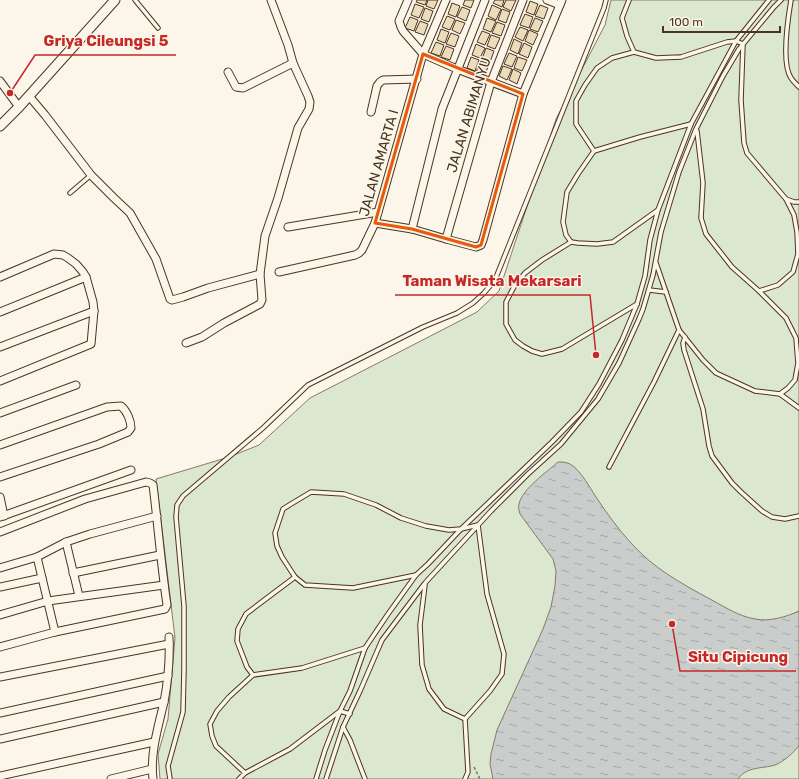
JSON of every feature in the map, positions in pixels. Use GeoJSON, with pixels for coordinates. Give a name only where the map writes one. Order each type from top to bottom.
{"type":"FeatureCollection","features":[{"type":"Feature","properties":{"kind":"street"},"geometry":{"type":"LineString","coordinates":[[0,126],[19,107],[115,0]]}},
{"type":"Feature","properties":{"kind":"street"},"geometry":{"type":"LineString","coordinates":[[186,344],[202,337],[224,323],[260,304],[262,295],[260,274],[265,236],[278,198],[298,128],[309,110],[310,102],[308,96],[293,63],[288,45],[271,0]]}},
{"type":"Feature","properties":{"kind":"street"},"geometry":{"type":"LineString","coordinates":[[408,0],[399,21],[400,27],[423,54],[522,94]]}},
{"type":"Feature","properties":{"kind":"street","name":"JALAN AMARTA I"},"geometry":{"type":"LineString","coordinates":[[279,272],[354,255],[362,250],[375,223],[423,54],[446,0]]}},
{"type":"Feature","properties":{"kind":"street"},"geometry":{"type":"LineString","coordinates":[[412,229],[442,109],[485,0]]}},
{"type":"Feature","properties":{"kind":"street","name":"JALAN ABIMANYU"},"geometry":{"type":"LineString","coordinates":[[446,240],[491,82],[523,0]]}},
{"type":"Feature","properties":{"kind":"street"},"geometry":{"type":"LineString","coordinates":[[375,223],[412,229],[446,240],[476,247],[481,245],[522,94],[561,3],[547,0]]}},
{"type":"Feature","properties":{"kind":"street"},"geometry":{"type":"LineString","coordinates":[[228,72],[236,87],[243,88],[293,63]]}},
{"type":"Feature","properties":{"kind":"street"},"geometry":{"type":"LineString","coordinates":[[371,112],[377,86],[380,82],[383,80],[416,79]]}},
{"type":"Feature","properties":{"kind":"street"},"geometry":{"type":"LineString","coordinates":[[0,81],[19,107]]}},
{"type":"Feature","properties":{"kind":"street"},"geometry":{"type":"LineString","coordinates":[[28,96],[91,175],[130,213],[156,258],[170,299],[172,300],[183,297],[208,288],[260,274]]}},
{"type":"Feature","properties":{"kind":"street"},"geometry":{"type":"LineString","coordinates":[[288,227],[378,212]]}},
{"type":"Feature","properties":{"kind":"street"},"geometry":{"type":"LineString","coordinates":[[0,277],[54,254],[60,254],[76,264],[83,272],[86,277],[94,310],[90,344],[0,381]]}},
{"type":"Feature","properties":{"kind":"street"},"geometry":{"type":"LineString","coordinates":[[0,312],[86,277]]}},
{"type":"Feature","properties":{"kind":"street"},"geometry":{"type":"LineString","coordinates":[[0,347],[94,310]]}},
{"type":"Feature","properties":{"kind":"street"},"geometry":{"type":"LineString","coordinates":[[0,413],[76,385]]}},
{"type":"Feature","properties":{"kind":"street"},"geometry":{"type":"LineString","coordinates":[[0,445],[108,407],[122,406],[131,424],[131,428],[128,432],[99,444],[0,477]]}},
{"type":"Feature","properties":{"kind":"street"},"geometry":{"type":"LineString","coordinates":[[0,497],[2,517],[131,470]]}},
{"type":"Feature","properties":{"kind":"street"},"geometry":{"type":"LineString","coordinates":[[0,532],[85,499],[146,482],[150,483],[152,485],[157,516],[160,555],[167,605],[165,609],[55,632],[0,647]]}},
{"type":"Feature","properties":{"kind":"street"},"geometry":{"type":"LineString","coordinates":[[0,568],[37,558],[66,542],[90,534],[157,516]]}},
{"type":"Feature","properties":{"kind":"street"},"geometry":{"type":"LineString","coordinates":[[66,542],[79,596]]}},
{"type":"Feature","properties":{"kind":"street"},"geometry":{"type":"LineString","coordinates":[[73,573],[160,555]]}},
{"type":"Feature","properties":{"kind":"street"},"geometry":{"type":"LineString","coordinates":[[37,558],[55,632]]}},
{"type":"Feature","properties":{"kind":"street"},"geometry":{"type":"LineString","coordinates":[[0,587],[42,578]]}},
{"type":"Feature","properties":{"kind":"street"},"geometry":{"type":"LineString","coordinates":[[0,615],[48,601],[164,585]]}},
{"type":"Feature","properties":{"kind":"street"},"geometry":{"type":"LineString","coordinates":[[0,677],[169,641],[168,676],[164,702],[154,742],[152,769],[153,779]]}},
{"type":"Feature","properties":{"kind":"street"},"geometry":{"type":"LineString","coordinates":[[0,713],[168,676]]}},
{"type":"Feature","properties":{"kind":"street"},"geometry":{"type":"LineString","coordinates":[[0,739],[164,702]]}},
{"type":"Feature","properties":{"kind":"street"},"geometry":{"type":"LineString","coordinates":[[0,776],[154,742]]}},
{"type":"Feature","properties":{"kind":"street"},"geometry":{"type":"LineString","coordinates":[[111,779],[152,769]]}},
{"type":"Feature","properties":{"kind":"lane"},"geometry":{"type":"LineString","coordinates":[[135,0],[158,28]]}},
{"type":"Feature","properties":{"kind":"lane"},"geometry":{"type":"LineString","coordinates":[[170,779],[168,766],[183,712],[184,606],[176,517],[177,505],[183,496],[263,428],[308,385],[423,327],[457,313],[473,303],[484,293],[495,280],[606,0]]}},
{"type":"Feature","properties":{"kind":"lane"},"geometry":{"type":"LineString","coordinates":[[629,0],[622,18],[627,36],[634,52]]}},
{"type":"Feature","properties":{"kind":"lane"},"geometry":{"type":"LineString","coordinates":[[316,779],[325,750],[340,711],[350,691],[365,648],[388,614],[416,575],[581,412],[599,384],[622,340],[638,304],[645,276],[650,240],[658,210],[691,124],[736,41],[769,0]]}},
{"type":"Feature","properties":{"kind":"lane"},"geometry":{"type":"LineString","coordinates":[[326,779],[343,727],[382,640],[425,583],[478,525],[528,474],[561,444],[598,399],[619,363],[639,320],[653,275],[661,232],[679,172],[696,129],[723,76],[739,49],[781,0]]}},
{"type":"Feature","properties":{"kind":"lane"},"geometry":{"type":"LineString","coordinates":[[791,0],[788,16],[785,59],[790,77],[799,87]]}},
{"type":"Feature","properties":{"kind":"lane"},"geometry":{"type":"LineString","coordinates":[[594,151],[576,124],[576,101],[584,85],[598,68],[612,58],[634,52],[656,58],[681,57],[727,42],[736,41],[743,44]]}},
{"type":"Feature","properties":{"kind":"lane"},"geometry":{"type":"LineString","coordinates":[[743,44],[741,100],[744,143],[747,153],[786,199],[794,215],[797,232],[798,254],[793,272],[778,285],[759,291]]}},
{"type":"Feature","properties":{"kind":"lane"},"geometry":{"type":"LineString","coordinates":[[571,242],[566,235],[563,222],[567,192],[594,151],[691,124]]}},
{"type":"Feature","properties":{"kind":"lane"},"geometry":{"type":"LineString","coordinates":[[696,129],[703,183],[701,218],[706,234],[732,267],[786,318],[796,338],[798,363],[795,380],[780,394]]}},
{"type":"Feature","properties":{"kind":"lane"},"geometry":{"type":"LineString","coordinates":[[70,193],[91,175]]}},
{"type":"Feature","properties":{"kind":"lane"},"geometry":{"type":"LineString","coordinates":[[786,199],[799,202]]}},
{"type":"Feature","properties":{"kind":"lane"},"geometry":{"type":"LineString","coordinates":[[638,304],[562,349],[542,354],[532,351],[515,340],[506,324],[506,302],[515,285],[525,273],[542,260],[571,242],[597,244],[613,242],[658,210]]}},
{"type":"Feature","properties":{"kind":"lane"},"geometry":{"type":"LineString","coordinates":[[656,259],[657,267],[679,330],[703,360],[716,373],[755,391],[780,394],[799,408]]}},
{"type":"Feature","properties":{"kind":"lane"},"geometry":{"type":"LineString","coordinates":[[649,290],[666,292]]}},
{"type":"Feature","properties":{"kind":"lane"},"geometry":{"type":"LineString","coordinates":[[609,466],[654,382],[679,330]]}},
{"type":"Feature","properties":{"kind":"lane"},"geometry":{"type":"LineString","coordinates":[[685,337],[683,343],[684,350],[703,409],[712,456],[732,483],[762,511],[772,517],[784,519],[799,516]]}},
{"type":"Feature","properties":{"kind":"lane"},"geometry":{"type":"LineString","coordinates":[[416,575],[353,588],[305,585],[295,577],[277,546],[275,533],[283,509],[311,492],[344,494],[376,505],[401,518],[426,526],[449,530],[478,525]]}},
{"type":"Feature","properties":{"kind":"lane"},"geometry":{"type":"LineString","coordinates":[[464,779],[468,772],[465,719],[490,691],[502,674],[504,654],[487,594],[478,525]]}},
{"type":"Feature","properties":{"kind":"lane"},"geometry":{"type":"LineString","coordinates":[[253,676],[247,667],[237,641],[238,628],[246,614],[295,577]]}},
{"type":"Feature","properties":{"kind":"lane"},"geometry":{"type":"LineString","coordinates":[[425,583],[420,625],[422,665],[429,688],[444,709],[465,719]]}},
{"type":"Feature","properties":{"kind":"lane"},"geometry":{"type":"LineString","coordinates":[[245,773],[216,746],[212,736],[210,724],[217,711],[229,697],[253,676],[302,668],[365,648]]}},
{"type":"Feature","properties":{"kind":"lane"},"geometry":{"type":"LineString","coordinates":[[340,711],[350,714]]}},
{"type":"Feature","properties":{"kind":"lane"},"geometry":{"type":"LineString","coordinates":[[239,779],[245,773],[290,749],[340,711]]}},
{"type":"Feature","properties":{"kind":"lane"},"geometry":{"type":"LineString","coordinates":[[343,727],[350,740],[365,779]]}},
{"type":"Feature","properties":{"kind":"highlighted area"},"geometry":{"type":"Polygon","coordinates":[[[423,54],[523,94],[481,245],[476,247],[412,229],[375,223],[423,54]]]}},
{"type":"Feature","properties":{"kind":"green space"},"geometry":{"type":"Polygon","coordinates":[[[611,0],[799,0],[799,779],[160,779],[158,754],[168,719],[175,638],[156,479],[229,457],[259,445],[310,398],[477,312],[499,291],[556,119],[605,25],[611,0]]]}},
{"type":"Feature","properties":{"kind":"water"},"geometry":{"type":"Polygon","coordinates":[[[558,462],[568,463],[574,467],[586,480],[610,517],[631,543],[658,568],[678,581],[732,611],[749,618],[760,620],[772,619],[783,617],[799,611],[799,745],[795,751],[785,759],[775,765],[750,770],[738,779],[493,779],[490,764],[497,730],[543,629],[551,607],[555,586],[556,571],[553,559],[520,514],[519,505],[521,498],[530,487],[558,462]]]}},
{"type":"Feature","properties":{"kind":"building"},"geometry":{"type":"Polygon","coordinates":[[[417,0],[427,0],[425,5],[416,2],[417,0]]]}},
{"type":"Feature","properties":{"kind":"building"},"geometry":{"type":"Polygon","coordinates":[[[428,0],[438,0],[434,9],[426,6],[428,0]]]}},
{"type":"Feature","properties":{"kind":"building"},"geometry":{"type":"Polygon","coordinates":[[[465,0],[474,0],[471,8],[463,5],[465,0]]]}},
{"type":"Feature","properties":{"kind":"building"},"geometry":{"type":"Polygon","coordinates":[[[495,0],[504,0],[502,7],[493,3],[495,0]]]}},
{"type":"Feature","properties":{"kind":"building"},"geometry":{"type":"Polygon","coordinates":[[[506,0],[516,0],[511,11],[503,7],[506,0]]]}},
{"type":"Feature","properties":{"kind":"building"},"geometry":{"type":"Polygon","coordinates":[[[530,1],[538,4],[534,15],[526,12],[530,1]]]}},
{"type":"Feature","properties":{"kind":"building"},"geometry":{"type":"Polygon","coordinates":[[[452,3],[460,6],[456,17],[448,14],[452,3]]]}},
{"type":"Feature","properties":{"kind":"building"},"geometry":{"type":"Polygon","coordinates":[[[415,4],[424,7],[419,18],[411,15],[415,4]]]}},
{"type":"Feature","properties":{"kind":"building"},"geometry":{"type":"Polygon","coordinates":[[[492,5],[501,9],[496,20],[488,16],[492,5]]]}},
{"type":"Feature","properties":{"kind":"building"},"geometry":{"type":"Polygon","coordinates":[[[540,5],[548,8],[544,19],[535,16],[540,5]]]}},
{"type":"Feature","properties":{"kind":"building"},"geometry":{"type":"Polygon","coordinates":[[[462,7],[470,10],[466,21],[457,17],[462,7]]]}},
{"type":"Feature","properties":{"kind":"building"},"geometry":{"type":"Polygon","coordinates":[[[425,8],[433,11],[429,22],[421,19],[425,8]]]}},
{"type":"Feature","properties":{"kind":"building"},"geometry":{"type":"Polygon","coordinates":[[[502,9],[510,12],[506,23],[498,20],[502,9]]]}},
{"type":"Feature","properties":{"kind":"building"},"geometry":{"type":"Polygon","coordinates":[[[525,14],[533,17],[529,28],[520,25],[525,14]]]}},
{"type":"Feature","properties":{"kind":"building"},"geometry":{"type":"Polygon","coordinates":[[[447,16],[455,19],[450,30],[442,27],[447,16]]]}},
{"type":"Feature","properties":{"kind":"building"},"geometry":{"type":"Polygon","coordinates":[[[410,17],[418,20],[414,31],[405,28],[410,17]]]}},
{"type":"Feature","properties":{"kind":"building"},"geometry":{"type":"Polygon","coordinates":[[[487,18],[496,21],[491,32],[483,29],[487,18]]]}},
{"type":"Feature","properties":{"kind":"building"},"geometry":{"type":"Polygon","coordinates":[[[535,18],[543,21],[538,32],[530,29],[535,18]]]}},
{"type":"Feature","properties":{"kind":"building"},"geometry":{"type":"Polygon","coordinates":[[[456,20],[465,23],[460,34],[452,30],[456,20]]]}},
{"type":"Feature","properties":{"kind":"building"},"geometry":{"type":"Polygon","coordinates":[[[420,21],[428,24],[424,35],[415,32],[420,21]]]}},
{"type":"Feature","properties":{"kind":"building"},"geometry":{"type":"Polygon","coordinates":[[[497,22],[505,25],[501,36],[492,33],[497,22]]]}},
{"type":"Feature","properties":{"kind":"building"},"geometry":{"type":"Polygon","coordinates":[[[520,27],[528,30],[523,41],[515,37],[520,27]]]}},
{"type":"Feature","properties":{"kind":"building"},"geometry":{"type":"Polygon","coordinates":[[[441,29],[449,32],[445,43],[437,40],[441,29]]]}},
{"type":"Feature","properties":{"kind":"building"},"geometry":{"type":"Polygon","coordinates":[[[529,30],[538,34],[533,45],[525,41],[529,30]]]}},
{"type":"Feature","properties":{"kind":"building"},"geometry":{"type":"Polygon","coordinates":[[[482,31],[490,34],[485,45],[477,42],[482,31]]]}},
{"type":"Feature","properties":{"kind":"building"},"geometry":{"type":"Polygon","coordinates":[[[451,33],[459,36],[455,47],[446,44],[451,33]]]}},
{"type":"Feature","properties":{"kind":"building"},"geometry":{"type":"Polygon","coordinates":[[[491,35],[500,38],[495,49],[487,46],[491,35]]]}},
{"type":"Feature","properties":{"kind":"building"},"geometry":{"type":"Polygon","coordinates":[[[514,39],[522,43],[518,54],[510,50],[514,39]]]}},
{"type":"Feature","properties":{"kind":"building"},"geometry":{"type":"Polygon","coordinates":[[[436,42],[444,45],[440,56],[431,53],[436,42]]]}},
{"type":"Feature","properties":{"kind":"building"},"geometry":{"type":"Polygon","coordinates":[[[524,43],[532,47],[528,58],[519,54],[524,43]]]}},
{"type":"Feature","properties":{"kind":"building"},"geometry":{"type":"Polygon","coordinates":[[[476,44],[485,48],[480,58],[472,55],[476,44]]]}},
{"type":"Feature","properties":{"kind":"building"},"geometry":{"type":"Polygon","coordinates":[[[446,46],[454,49],[450,60],[441,57],[446,46]]]}},
{"type":"Feature","properties":{"kind":"building"},"geometry":{"type":"Polygon","coordinates":[[[486,48],[494,51],[490,62],[482,59],[486,48]]]}},
{"type":"Feature","properties":{"kind":"building"},"geometry":{"type":"Polygon","coordinates":[[[509,53],[517,56],[512,67],[504,64],[509,53]]]}},
{"type":"Feature","properties":{"kind":"building"},"geometry":{"type":"Polygon","coordinates":[[[471,57],[479,60],[475,71],[467,68],[471,57]]]}},
{"type":"Feature","properties":{"kind":"building"},"geometry":{"type":"Polygon","coordinates":[[[518,57],[527,60],[522,71],[514,68],[518,57]]]}},
{"type":"Feature","properties":{"kind":"building"},"geometry":{"type":"Polygon","coordinates":[[[481,61],[489,64],[485,75],[476,72],[481,61]]]}},
{"type":"Feature","properties":{"kind":"building"},"geometry":{"type":"Polygon","coordinates":[[[503,66],[512,69],[507,80],[499,76],[503,66]]]}},
{"type":"Feature","properties":{"kind":"building"},"geometry":{"type":"Polygon","coordinates":[[[513,69],[521,73],[517,84],[509,80],[513,69]]]}},
{"type":"Feature","properties":{"kind":"place","name":"Griya Cileungsi 5"},"geometry":{"type":"Point","coordinates":[10,93]}},
{"type":"Feature","properties":{"kind":"place","name":"Taman Wisata Mekarsari"},"geometry":{"type":"Point","coordinates":[596,355]}},
{"type":"Feature","properties":{"kind":"place","name":"Situ Cipicung"},"geometry":{"type":"Point","coordinates":[672,624]}}]}
